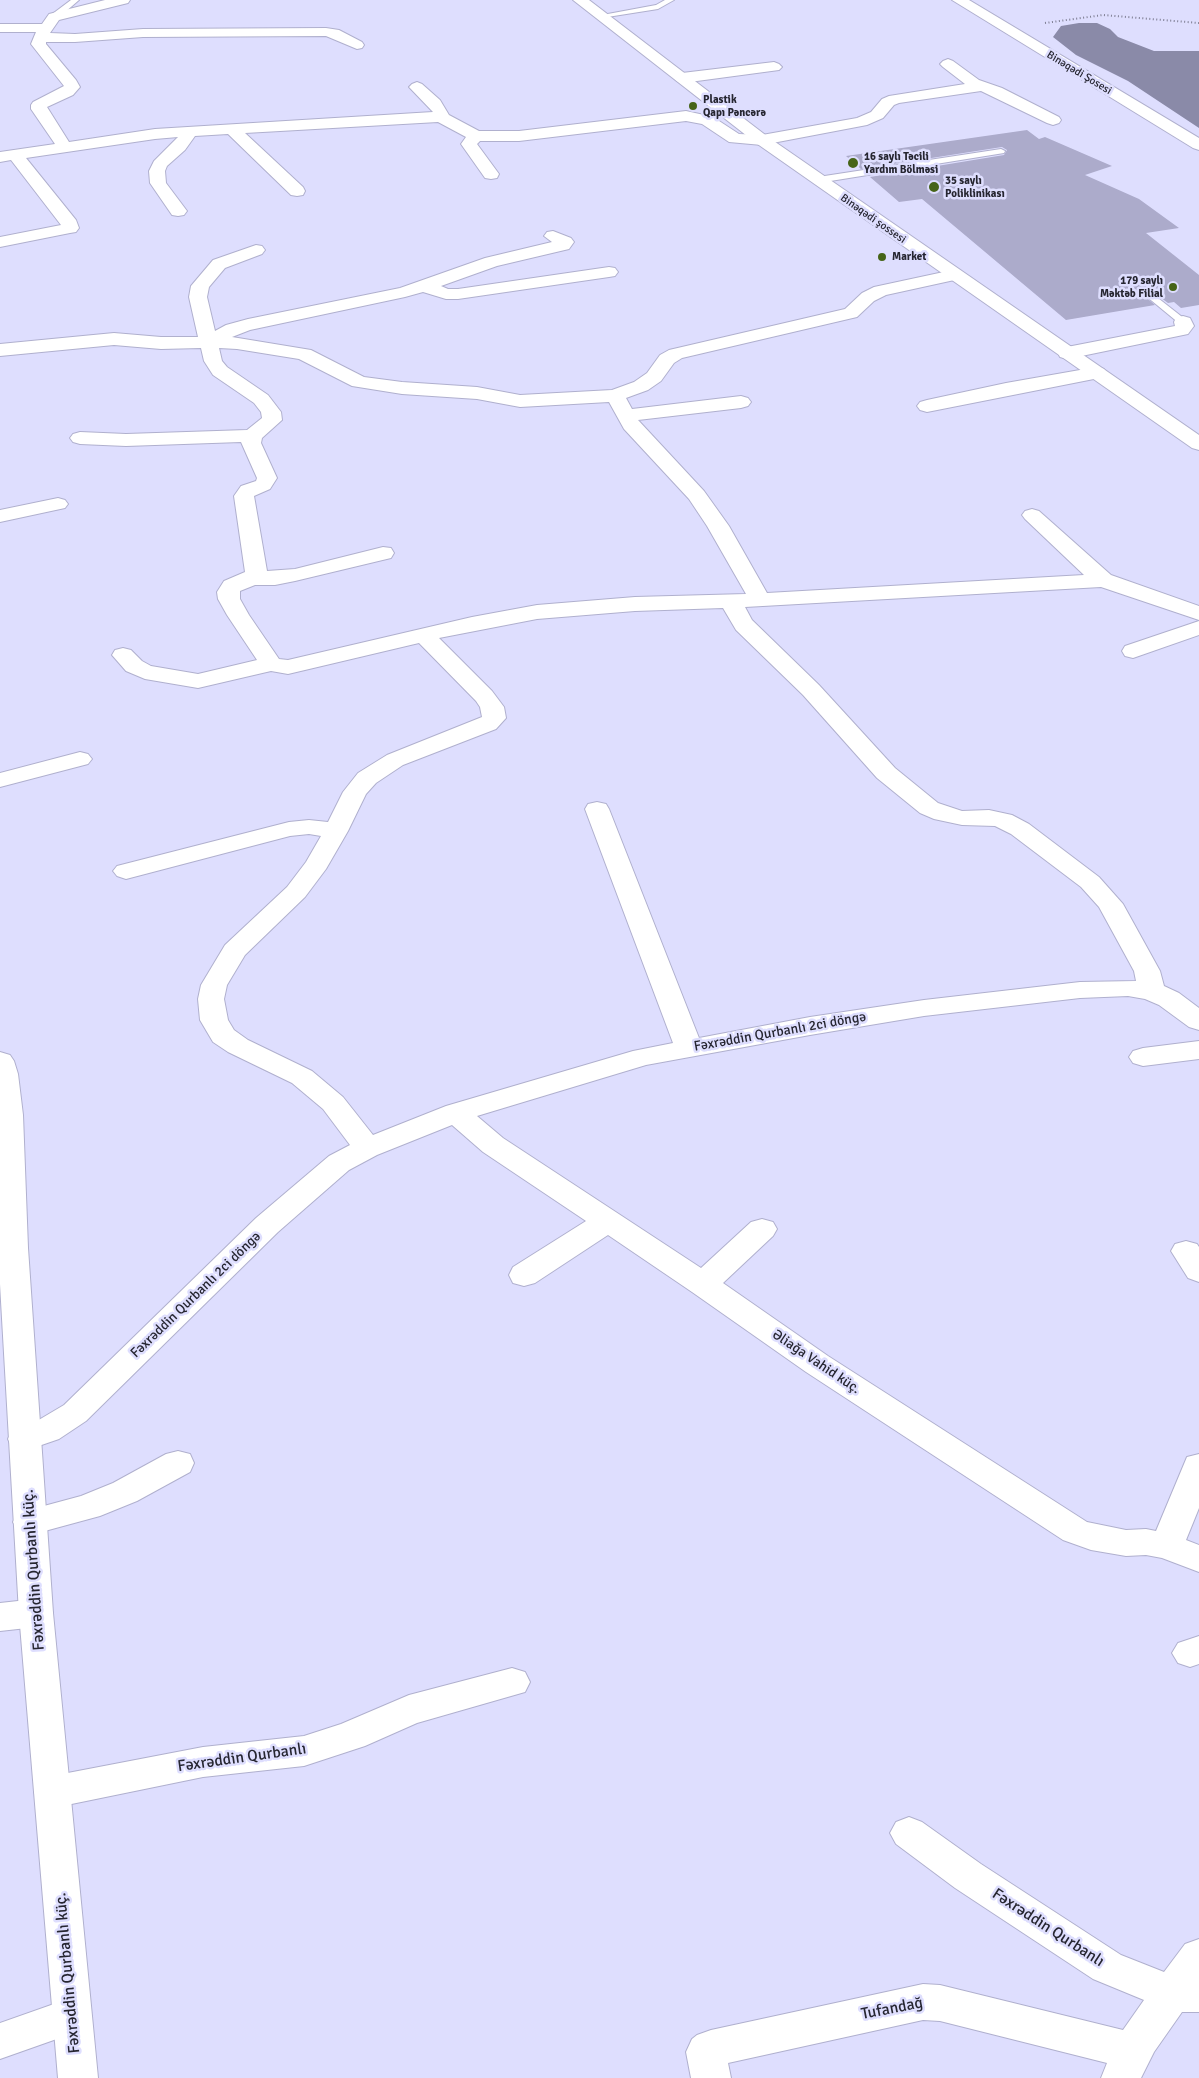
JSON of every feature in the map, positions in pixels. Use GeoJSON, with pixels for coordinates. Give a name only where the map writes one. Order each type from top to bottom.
{"type":"FeatureCollection","features":[{"type":"Feature","properties":{"kind":"street"},"geometry":{"type":"LineString","coordinates":[[0,28],[47,27],[123,0]]}},
{"type":"Feature","properties":{"kind":"street","name":"Binəqədi şossesi"},"geometry":{"type":"LineString","coordinates":[[580,0],[762,140],[953,275],[1199,444]]}},
{"type":"Feature","properties":{"kind":"street","name":"Binəqədi Şosesi"},"geometry":{"type":"LineString","coordinates":[[959,0],[1199,145]]}},
{"type":"Feature","properties":{"kind":"street"},"geometry":{"type":"LineString","coordinates":[[47,27],[75,38],[143,33],[326,32],[334,33],[357,45]]}},
{"type":"Feature","properties":{"kind":"street"},"geometry":{"type":"LineString","coordinates":[[47,27],[38,44],[71,83],[72,87],[67,92],[39,104],[39,109],[64,146]]}},
{"type":"Feature","properties":{"kind":"street"},"geometry":{"type":"LineString","coordinates":[[948,64],[968,79],[1053,120]]}},
{"type":"Feature","properties":{"kind":"street"},"geometry":{"type":"LineString","coordinates":[[682,78],[774,66]]}},
{"type":"Feature","properties":{"kind":"street"},"geometry":{"type":"LineString","coordinates":[[877,115],[888,102],[895,99],[984,86]]}},
{"type":"Feature","properties":{"kind":"street"},"geometry":{"type":"LineString","coordinates":[[417,87],[434,103],[442,116]]}},
{"type":"Feature","properties":{"kind":"street"},"geometry":{"type":"LineString","coordinates":[[319,123],[320,104]]}},
{"type":"Feature","properties":{"kind":"street"},"geometry":{"type":"LineString","coordinates":[[7,156],[64,146],[155,134],[428,116],[442,116],[476,136],[519,136],[686,116],[707,120],[735,139],[762,140],[847,125],[877,115],[902,114]]}},
{"type":"Feature","properties":{"kind":"street"},"geometry":{"type":"LineString","coordinates":[[233,130],[297,191]]}},
{"type":"Feature","properties":{"kind":"street"},"geometry":{"type":"LineString","coordinates":[[178,211],[158,183],[157,171],[160,164],[179,147],[189,133]]}},
{"type":"Feature","properties":{"kind":"street"},"geometry":{"type":"LineString","coordinates":[[476,136],[469,144],[491,174]]}},
{"type":"Feature","properties":{"kind":"street"},"geometry":{"type":"LineString","coordinates":[[0,242],[70,228],[70,224],[7,156]]}},
{"type":"Feature","properties":{"kind":"street"},"geometry":{"type":"LineString","coordinates":[[208,342],[233,329],[426,286],[491,262],[563,245],[565,242],[553,236]]}},
{"type":"Feature","properties":{"kind":"street"},"geometry":{"type":"LineString","coordinates":[[80,438],[126,440],[252,436],[272,420],[271,412],[261,399],[220,371],[210,355],[198,296],[200,286],[219,264],[256,250]]}},
{"type":"Feature","properties":{"kind":"street"},"geometry":{"type":"LineString","coordinates":[[426,286],[446,294],[458,294],[609,272]]}},
{"type":"Feature","properties":{"kind":"street"},"geometry":{"type":"LineString","coordinates":[[0,350],[114,340],[161,343],[236,343],[304,354],[359,382],[402,388],[456,390],[520,401],[615,396],[641,386],[654,377],[666,359],[676,354],[841,316],[851,313],[868,297],[880,291],[953,275]]}},
{"type":"Feature","properties":{"kind":"street"},"geometry":{"type":"LineString","coordinates":[[284,317],[299,334],[304,354]]}},
{"type":"Feature","properties":{"kind":"street"},"geometry":{"type":"LineString","coordinates":[[1067,353],[1181,330],[1185,326],[1183,322]]}},
{"type":"Feature","properties":{"kind":"street"},"geometry":{"type":"LineString","coordinates":[[927,406],[1006,389],[1097,373]]}},
{"type":"Feature","properties":{"kind":"street"},"geometry":{"type":"LineString","coordinates":[[615,396],[626,416],[641,436],[697,496],[718,526],[760,600]]}},
{"type":"Feature","properties":{"kind":"street"},"geometry":{"type":"LineString","coordinates":[[626,416],[741,402]]}},
{"type":"Feature","properties":{"kind":"street"},"geometry":{"type":"LineString","coordinates":[[252,436],[251,443],[267,478],[262,485],[245,493],[256,564],[256,572],[252,578]]}},
{"type":"Feature","properties":{"kind":"street"},"geometry":{"type":"LineString","coordinates":[[0,516],[58,504]]}},
{"type":"Feature","properties":{"kind":"street"},"geometry":{"type":"LineString","coordinates":[[1032,515],[1104,580]]}},
{"type":"Feature","properties":{"kind":"street"},"geometry":{"type":"LineString","coordinates":[[271,664],[229,599],[228,592],[232,586],[252,578],[275,578],[295,575],[383,554]]}},
{"type":"Feature","properties":{"kind":"street"},"geometry":{"type":"LineString","coordinates":[[123,655],[134,666],[145,672],[198,681],[271,664],[288,667],[472,624],[569,608],[760,600],[1104,580],[1199,613]]}},
{"type":"Feature","properties":{"kind":"street"},"geometry":{"type":"LineString","coordinates":[[732,601],[736,613],[744,625],[810,690],[886,773],[928,808],[943,814],[962,818],[989,817],[1003,820],[1020,829],[1090,882],[1110,904],[1147,971],[1151,991]]}},
{"type":"Feature","properties":{"kind":"street"},"geometry":{"type":"LineString","coordinates":[[1133,651],[1199,628]]}},
{"type":"Feature","properties":{"kind":"street"},"geometry":{"type":"LineString","coordinates":[[367,1148],[333,1104],[302,1077],[238,1046],[223,1036],[214,1020],[211,999],[214,984],[234,951],[296,892],[317,864],[355,792],[367,778],[382,767],[488,724],[494,718],[492,707],[484,696],[424,636]]}},
{"type":"Feature","properties":{"kind":"street"},"geometry":{"type":"LineString","coordinates":[[0,780],[80,759]]}},
{"type":"Feature","properties":{"kind":"street"},"geometry":{"type":"LineString","coordinates":[[597,809],[689,1048]]}},
{"type":"Feature","properties":{"kind":"street"},"geometry":{"type":"LineString","coordinates":[[126,871],[289,829],[309,827],[336,831]]}},
{"type":"Feature","properties":{"kind":"street","name":"Fəxrəddin Qurbanlı 2ci döngə"},"geometry":{"type":"LineString","coordinates":[[24,1439],[48,1430],[75,1413],[267,1225],[339,1163],[367,1148],[456,1113],[643,1057],[810,1026],[924,1008],[1080,990],[1128,988],[1151,991],[1169,999],[1199,1021]]}},
{"type":"Feature","properties":{"kind":"street"},"geometry":{"type":"LineString","coordinates":[[1143,1057],[1199,1050]]}},
{"type":"Feature","properties":{"kind":"street","name":"Fəxrəddin Qurbanlı küç."},"geometry":{"type":"LineString","coordinates":[[0,1061],[4,1074],[9,1115],[7,1249],[24,1439],[36,1612],[78,2078]]}},
{"type":"Feature","properties":{"kind":"street","name":"Əliağa Vahid küç."},"geometry":{"type":"LineString","coordinates":[[456,1113],[493,1145],[703,1284],[817,1364],[1075,1531],[1091,1537],[1126,1543],[1146,1542],[1168,1546],[1199,1559]]}},
{"type":"Feature","properties":{"kind":"street"},"geometry":{"type":"LineString","coordinates":[[524,1275],[608,1222]]}},
{"type":"Feature","properties":{"kind":"street"},"geometry":{"type":"LineString","coordinates":[[703,1284],[762,1229]]}},
{"type":"Feature","properties":{"kind":"street"},"geometry":{"type":"LineString","coordinates":[[30,1522],[88,1507],[125,1492],[178,1463]]}},
{"type":"Feature","properties":{"kind":"street"},"geometry":{"type":"LineString","coordinates":[[1168,1546],[1199,1466]]}},
{"type":"Feature","properties":{"kind":"street"},"geometry":{"type":"LineString","coordinates":[[0,1617],[36,1612]]}},
{"type":"Feature","properties":{"kind":"street","name":"Fəxrəddin Qurbanlı"},"geometry":{"type":"LineString","coordinates":[[52,1792],[202,1762],[304,1751],[352,1735],[409,1710],[512,1682]]}},
{"type":"Feature","properties":{"kind":"street","name":"Fəxrəddin Qurbanlı"},"geometry":{"type":"LineString","coordinates":[[909,1833],[968,1876],[1107,1967],[1186,1994]]}},
{"type":"Feature","properties":{"kind":"street","name":"Tufandağ"},"geometry":{"type":"LineString","coordinates":[[711,2078],[706,2052],[711,2048],[923,2002],[940,2003],[1128,2064],[1138,2041],[1186,1994],[1199,1956]]}},
{"type":"Feature","properties":{"kind":"street"},"geometry":{"type":"LineString","coordinates":[[0,2041],[71,2016]]}},
{"type":"Feature","properties":{"kind":"lane"},"geometry":{"type":"LineString","coordinates":[[47,27],[75,0]]}},
{"type":"Feature","properties":{"kind":"lane"},"geometry":{"type":"LineString","coordinates":[[601,16],[658,7],[670,0]]}},
{"type":"Feature","properties":{"kind":"lane"},"geometry":{"type":"LineString","coordinates":[[818,180],[1001,151]]}},
{"type":"Feature","properties":{"kind":"lane"},"geometry":{"type":"LineString","coordinates":[[1149,294],[1183,322]]}},
{"type":"Feature","properties":{"kind":"path"},"geometry":{"type":"LineString","coordinates":[[1008,30],[1103,15],[1199,23]]}},
{"type":"Feature","properties":{"kind":"water"},"geometry":{"type":"Polygon","coordinates":[[[1097,23],[1110,29],[1118,37],[1154,51],[1199,51],[1199,128],[1128,81],[1076,55],[1053,37],[1061,26],[1097,23]]]}},
{"type":"Feature","properties":{"kind":"building"},"geometry":{"type":"Polygon","coordinates":[[[1027,130],[1039,139],[1045,137],[1112,166],[1085,175],[1139,199],[1179,228],[1146,233],[1199,275],[1199,305],[1181,308],[1174,302],[1168,303],[1149,289],[1142,294],[1155,305],[1066,320],[922,199],[899,202],[870,177],[1004,155],[1007,150],[1002,147],[861,169],[846,156],[1027,130]]]}},
{"type":"Feature","properties":{"kind":"place","name":"Plastik Qapı Pəncərə"},"geometry":{"type":"Point","coordinates":[693,106]}},
{"type":"Feature","properties":{"kind":"place","name":"16 saylı Təcili Yardım Bölməsi"},"geometry":{"type":"Point","coordinates":[853,163]}},
{"type":"Feature","properties":{"kind":"place","name":"35 saylı Poliklinikası"},"geometry":{"type":"Point","coordinates":[934,187]}},
{"type":"Feature","properties":{"kind":"place","name":"Market"},"geometry":{"type":"Point","coordinates":[882,257]}},
{"type":"Feature","properties":{"kind":"place","name":"179 saylı Məktəb Filial"},"geometry":{"type":"Point","coordinates":[1173,287]}}]}
